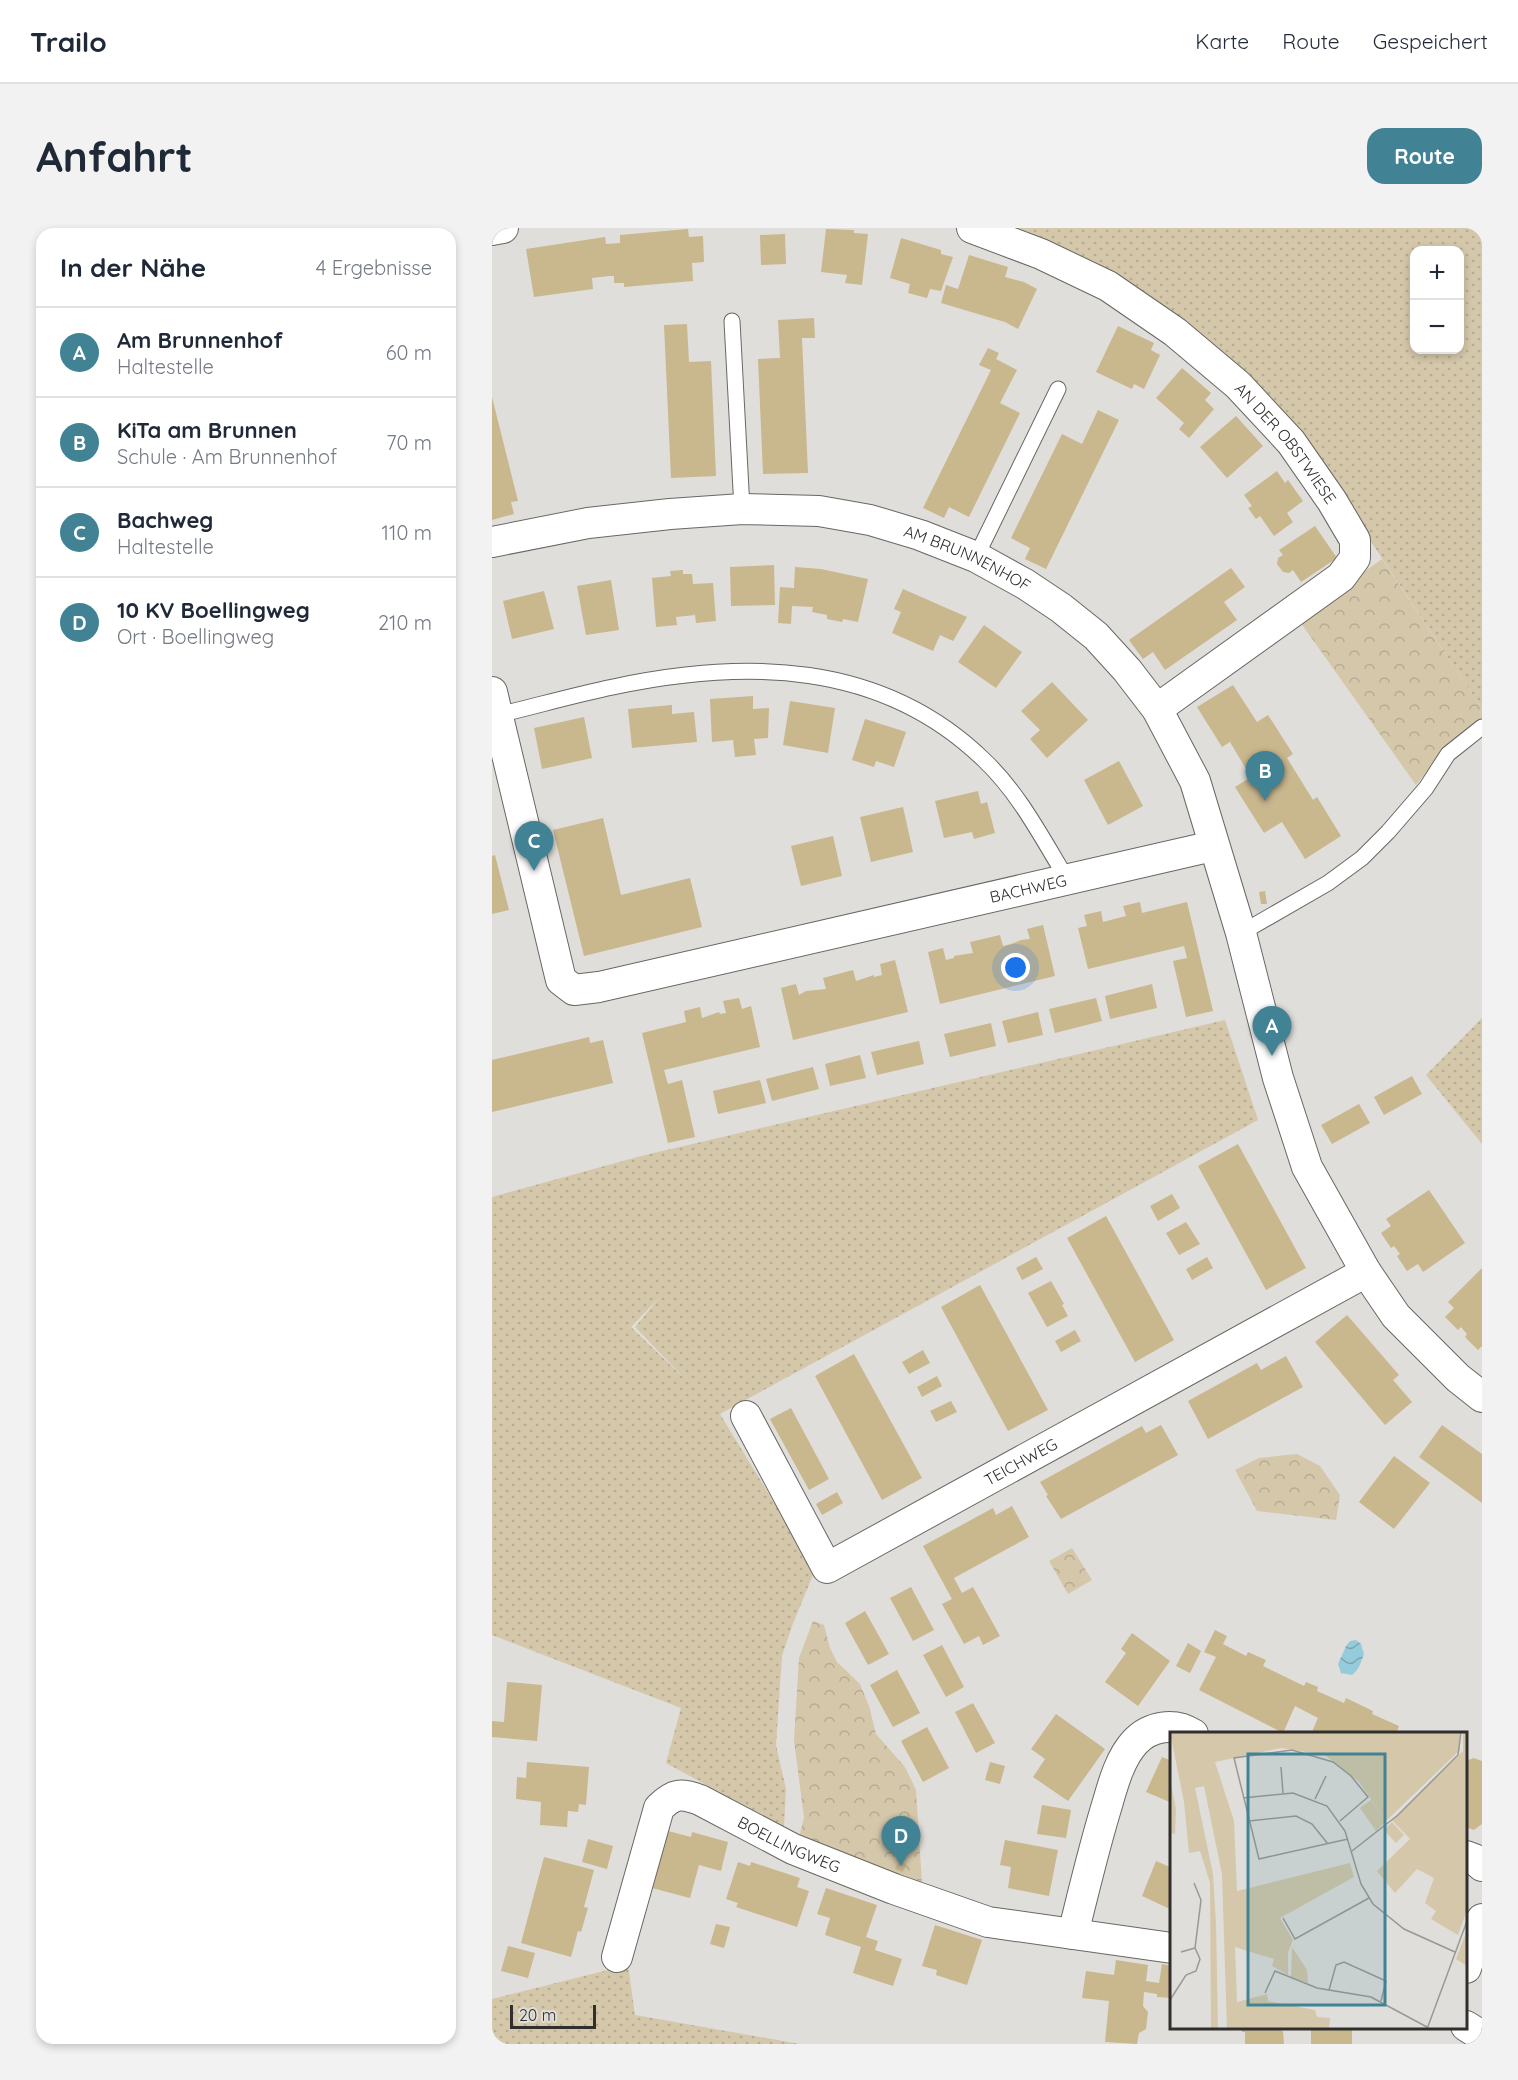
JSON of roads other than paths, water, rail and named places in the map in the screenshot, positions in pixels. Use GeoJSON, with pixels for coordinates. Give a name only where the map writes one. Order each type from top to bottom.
{"type":"FeatureCollection","features":[{"type":"Feature","properties":{"kind":"street"},"geometry":{"type":"LineString","coordinates":[[492,230],[503,228]]}},
{"type":"Feature","properties":{"kind":"street","name":"AN DER OBSTWIESE"},"geometry":{"type":"LineString","coordinates":[[972,228],[1041,255],[1108,286],[1175,332],[1238,385],[1291,442],[1332,501],[1355,540],[1355,558],[1341,577],[1157,709]]}},
{"type":"Feature","properties":{"kind":"street","name":"AM BRUNNENHOF"},"geometry":{"type":"LineString","coordinates":[[492,542],[588,523],[670,514],[742,509],[819,511],[870,520],[920,535],[976,557],[1025,584],[1061,608],[1096,636],[1127,670],[1157,709],[1195,782],[1241,933],[1278,1078],[1307,1167],[1366,1272],[1396,1316],[1458,1378],[1482,1397]]}},
{"type":"Feature","properties":{"kind":"street","name":"BACHWEG"},"geometry":{"type":"LineString","coordinates":[[495,703],[561,980],[574,990],[599,987],[1213,846]]}},
{"type":"Feature","properties":{"kind":"street","name":"TEICHWEG"},"geometry":{"type":"LineString","coordinates":[[746,1416],[827,1568],[1366,1272]]}},
{"type":"Feature","properties":{"kind":"street"},"geometry":{"type":"LineString","coordinates":[[1073,1934],[1095,1842],[1125,1755],[1143,1734],[1157,1728],[1173,1727],[1190,1732]]}},
{"type":"Feature","properties":{"kind":"street","name":"BOELLINGWEG"},"geometry":{"type":"LineString","coordinates":[[617,1957],[659,1808],[669,1798],[678,1795],[687,1795],[700,1800],[793,1849],[894,1889],[987,1922],[1170,1948]]}},
{"type":"Feature","properties":{"kind":"street"},"geometry":{"type":"LineString","coordinates":[[1467,1856],[1482,1866]]}},
{"type":"Feature","properties":{"kind":"street"},"geometry":{"type":"LineString","coordinates":[[1467,1965],[1482,1919]]}},
{"type":"Feature","properties":{"kind":"street"},"geometry":{"type":"LineString","coordinates":[[1467,2027],[1482,2036]]}},
{"type":"Feature","properties":{"kind":"lane"},"geometry":{"type":"LineString","coordinates":[[732,321],[742,509]]}},
{"type":"Feature","properties":{"kind":"lane"},"geometry":{"type":"LineString","coordinates":[[976,557],[1058,389]]}},
{"type":"Feature","properties":{"kind":"lane"},"geometry":{"type":"LineString","coordinates":[[495,703],[612,687],[669,676],[717,671],[782,671],[839,680],[886,695],[952,731],[985,761],[1021,804],[1066,879]]}},
{"type":"Feature","properties":{"kind":"lane"},"geometry":{"type":"LineString","coordinates":[[1241,933],[1328,883],[1362,858],[1426,788],[1448,754],[1482,727]]}},
{"type":"Feature","properties":{"kind":"water"},"geometry":{"type":"Polygon","coordinates":[[[1356,1640],[1361,1644],[1364,1654],[1360,1666],[1352,1675],[1341,1673],[1338,1664],[1346,1646],[1350,1641],[1356,1640]]]}},
{"type":"Feature","properties":{"kind":"place","name":"KiTa am Brunnen"},"geometry":{"type":"Point","coordinates":[1265,801]}},
{"type":"Feature","properties":{"kind":"place","name":"Bachweg"},"geometry":{"type":"Point","coordinates":[534,871]}},
{"type":"Feature","properties":{"kind":"place","name":"Am Brunnenhof"},"geometry":{"type":"Point","coordinates":[1272,1056]}},
{"type":"Feature","properties":{"kind":"place","name":"10 KV Boellingweg"},"geometry":{"type":"Point","coordinates":[901,1866]}}]}
